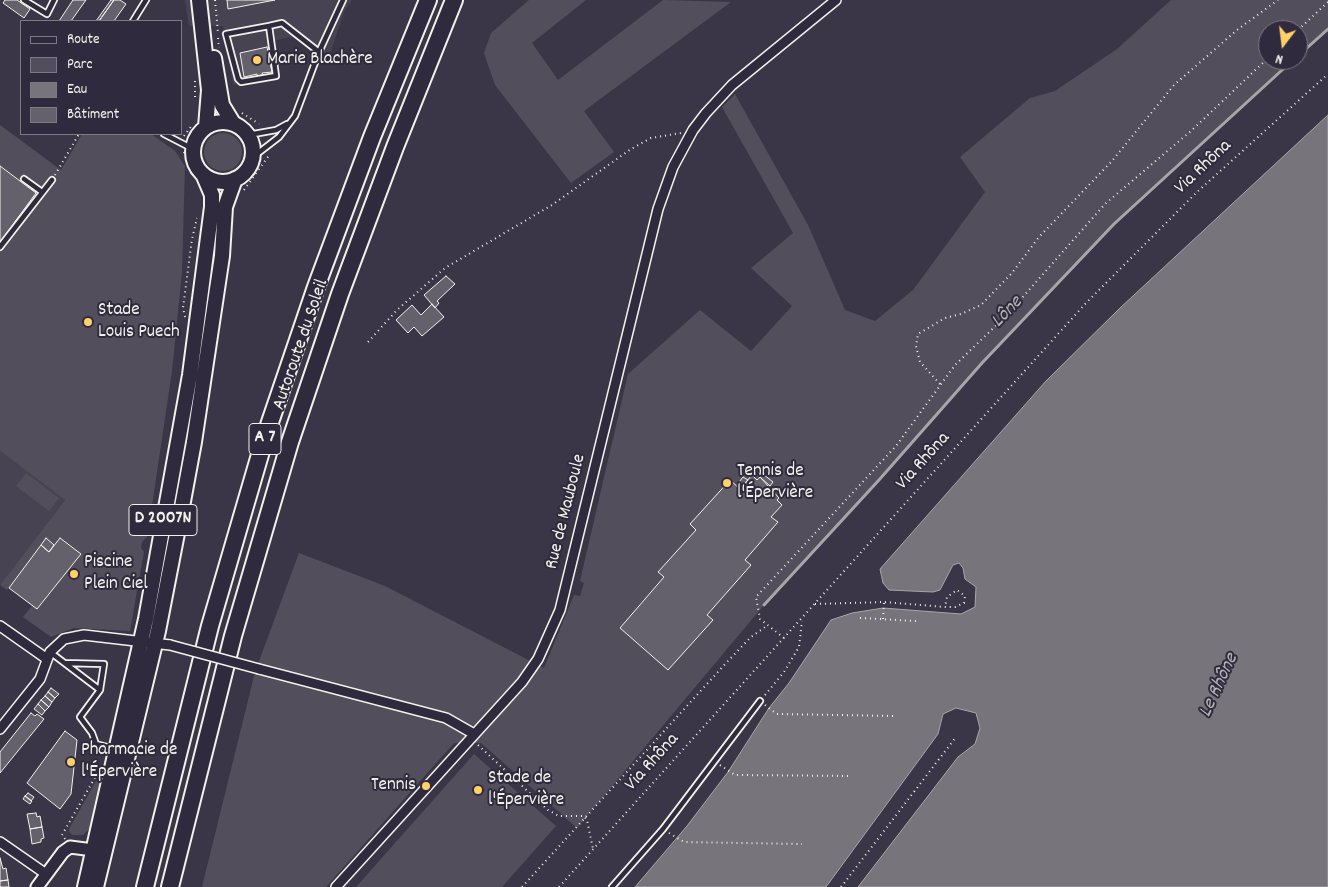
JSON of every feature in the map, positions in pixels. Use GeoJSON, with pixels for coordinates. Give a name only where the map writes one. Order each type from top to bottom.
{"type":"FeatureCollection","features":[{"type":"Feature","properties":{"kind":"highway","name":"Autoroute du Soleil"},"geometry":{"type":"LineString","coordinates":[[145,887],[210,626],[266,434],[316,287],[372,138],[428,0]]}},
{"type":"Feature","properties":{"kind":"highway","name":"Autoroute du Soleil"},"geometry":{"type":"LineString","coordinates":[[170,887],[233,636],[290,442],[340,294],[391,156],[454,0]]}},
{"type":"Feature","properties":{"kind":"main road"},"geometry":{"type":"LineString","coordinates":[[199,0],[208,90],[206,127]]}},
{"type":"Feature","properties":{"kind":"main road"},"geometry":{"type":"LineString","coordinates":[[208,0],[218,88],[223,108],[235,116],[248,135],[252,142],[253,157],[247,170],[235,179],[218,182],[203,174],[197,167],[193,149],[195,140],[206,127],[235,116]]}},
{"type":"Feature","properties":{"kind":"main road","name":"D 2007N"},"geometry":{"type":"LineString","coordinates":[[96,887],[98,850],[116,750],[148,641],[190,375],[212,207],[212,195],[203,174]]}},
{"type":"Feature","properties":{"kind":"main road","name":"D 2007N"},"geometry":{"type":"LineString","coordinates":[[84,887],[98,850],[194,442],[222,256],[228,196],[235,179]]}},
{"type":"Feature","properties":{"kind":"street","name":"Rue de Mauboule"},"geometry":{"type":"LineString","coordinates":[[336,887],[522,682],[538,659],[560,610],[658,209],[673,167],[693,130],[732,85],[836,0]]}},
{"type":"Feature","properties":{"kind":"street"},"geometry":{"type":"LineString","coordinates":[[0,626],[48,656]]}},
{"type":"Feature","properties":{"kind":"street"},"geometry":{"type":"LineString","coordinates":[[0,729],[40,679],[48,656],[56,645],[71,636],[84,635],[170,644],[446,718],[474,734]]}},
{"type":"Feature","properties":{"kind":"street"},"geometry":{"type":"LineString","coordinates":[[0,842],[46,874]]}},
{"type":"Feature","properties":{"kind":"street"},"geometry":{"type":"LineString","coordinates":[[37,887],[70,847],[98,850]]}},
{"type":"Feature","properties":{"kind":"lane"},"geometry":{"type":"LineString","coordinates":[[24,0],[47,14],[54,0]]}},
{"type":"Feature","properties":{"kind":"lane"},"geometry":{"type":"LineString","coordinates":[[134,20],[146,0]]}},
{"type":"Feature","properties":{"kind":"lane"},"geometry":{"type":"LineString","coordinates":[[253,157],[279,137],[300,107],[319,52],[343,0]]}},
{"type":"Feature","properties":{"kind":"lane"},"geometry":{"type":"LineString","coordinates":[[269,26],[276,76],[241,82],[238,79],[226,34],[282,23],[319,52]]}},
{"type":"Feature","properties":{"kind":"lane"},"geometry":{"type":"LineString","coordinates":[[248,135],[264,133],[288,124]]}},
{"type":"Feature","properties":{"kind":"lane"},"geometry":{"type":"LineString","coordinates":[[166,135],[193,149]]}},
{"type":"Feature","properties":{"kind":"lane"},"geometry":{"type":"LineString","coordinates":[[24,179],[42,192]]}},
{"type":"Feature","properties":{"kind":"lane"},"geometry":{"type":"LineString","coordinates":[[0,247],[52,180]]}},
{"type":"Feature","properties":{"kind":"lane"},"geometry":{"type":"LineString","coordinates":[[48,656],[65,663],[100,690]]}},
{"type":"Feature","properties":{"kind":"lane"},"geometry":{"type":"LineString","coordinates":[[65,663],[104,664],[100,690],[80,717],[92,733],[96,744],[116,750]]}},
{"type":"Feature","properties":{"kind":"lane"},"geometry":{"type":"LineString","coordinates":[[612,887],[663,829],[760,701]]}},
{"type":"Feature","properties":{"kind":"path"},"geometry":{"type":"LineString","coordinates":[[940,384],[920,362],[916,346],[918,334],[945,318],[961,314],[981,305],[1012,273],[1039,237],[1112,161],[1174,85],[1211,51],[1278,0]]}},
{"type":"Feature","properties":{"kind":"path"},"geometry":{"type":"LineString","coordinates":[[1308,21],[1328,2]]}},
{"type":"Feature","properties":{"kind":"path"},"geometry":{"type":"LineString","coordinates":[[785,638],[760,620],[756,597],[896,446],[955,365],[1007,315],[1105,204],[1191,131],[1258,67]]}},
{"type":"Feature","properties":{"kind":"path","name":"Via Rhôna"},"geometry":{"type":"LineString","coordinates":[[559,887],[1086,303],[1197,192],[1328,74]]}},
{"type":"Feature","properties":{"kind":"path"},"geometry":{"type":"LineString","coordinates":[[235,116],[261,126],[264,133]]}},
{"type":"Feature","properties":{"kind":"path"},"geometry":{"type":"LineString","coordinates":[[368,342],[378,329],[423,285],[464,255],[552,205],[651,138],[693,130]]}},
{"type":"Feature","properties":{"kind":"path"},"geometry":{"type":"LineString","coordinates":[[52,180],[78,135]]}},
{"type":"Feature","properties":{"kind":"path"},"geometry":{"type":"LineString","coordinates":[[228,196],[240,195],[270,157],[268,146]]}},
{"type":"Feature","properties":{"kind":"path"},"geometry":{"type":"LineString","coordinates":[[816,604],[884,602],[945,607],[956,607],[964,603],[965,596],[957,590],[948,597],[945,607]]}},
{"type":"Feature","properties":{"kind":"path"},"geometry":{"type":"LineString","coordinates":[[883,619],[884,602]]}},
{"type":"Feature","properties":{"kind":"path"},"geometry":{"type":"LineString","coordinates":[[860,618],[916,621]]}},
{"type":"Feature","properties":{"kind":"path"},"geometry":{"type":"LineString","coordinates":[[802,619],[799,647],[784,672],[760,701],[777,714],[895,716]]}},
{"type":"Feature","properties":{"kind":"path"},"geometry":{"type":"LineString","coordinates":[[522,887],[586,819],[726,662],[751,637],[768,625]]}},
{"type":"Feature","properties":{"kind":"path"},"geometry":{"type":"LineString","coordinates":[[841,887],[956,737]]}},
{"type":"Feature","properties":{"kind":"path"},"geometry":{"type":"LineString","coordinates":[[477,744],[539,805],[559,816],[579,816],[586,819]]}},
{"type":"Feature","properties":{"kind":"path"},"geometry":{"type":"LineString","coordinates":[[715,762],[735,775],[852,776]]}},
{"type":"Feature","properties":{"kind":"path"},"geometry":{"type":"LineString","coordinates":[[586,819],[593,849]]}},
{"type":"Feature","properties":{"kind":"path"},"geometry":{"type":"LineString","coordinates":[[663,829],[684,842],[802,844]]}},
{"type":"Feature","properties":{"kind":"shaded area"},"geometry":{"type":"Polygon","coordinates":[[[185,0],[352,0],[344,12],[330,55],[311,50],[292,37],[273,41],[280,79],[240,86],[233,84],[223,26],[189,26],[185,0]]]}},
{"type":"Feature","properties":{"kind":"shaded area"},"geometry":{"type":"Polygon","coordinates":[[[0,451],[65,500],[0,585],[0,451]]]}},
{"type":"Feature","properties":{"kind":"green space"},"geometry":{"type":"Polygon","coordinates":[[[529,0],[586,0],[532,43],[558,80],[663,0],[731,2],[584,111],[614,152],[571,183],[495,85],[484,53],[491,33],[529,0]]]}},
{"type":"Feature","properties":{"kind":"green space"},"geometry":{"type":"Polygon","coordinates":[[[1171,0],[1328,0],[1328,29],[1308,47],[1308,20],[1258,20],[1258,70],[1282,70],[1114,224],[982,363],[879,480],[764,605],[577,828],[481,743],[454,743],[326,887],[202,887],[255,672],[299,553],[385,586],[544,668],[574,595],[580,596],[584,583],[580,581],[628,374],[700,310],[751,351],[792,306],[751,268],[793,233],[722,107],[735,94],[808,225],[845,310],[875,321],[913,290],[985,192],[960,157],[1030,98],[1055,91],[1117,49],[1171,0]]]}},
{"type":"Feature","properties":{"kind":"green space","name":"Stade Louis Puech"},"geometry":{"type":"Polygon","coordinates":[[[0,125],[61,170],[81,135],[152,135],[175,151],[185,166],[182,272],[172,371],[149,526],[147,537],[142,542],[141,548],[144,552],[130,631],[74,628],[51,637],[23,617],[32,606],[9,588],[7,590],[0,585],[65,500],[0,451],[0,125]]]}},
{"type":"Feature","properties":{"kind":"green space"},"geometry":{"type":"Polygon","coordinates":[[[223,133],[237,138],[242,152],[237,166],[223,171],[209,166],[204,152],[209,138],[223,133]]]}},
{"type":"Feature","properties":{"kind":"green space"},"geometry":{"type":"Polygon","coordinates":[[[26,473],[59,498],[49,511],[16,486],[26,473]]]}},
{"type":"Feature","properties":{"kind":"green space","name":"Stade de l'Épervière"},"geometry":{"type":"Polygon","coordinates":[[[474,754],[556,826],[502,887],[356,887],[474,754]]]}},
{"type":"Feature","properties":{"kind":"green space"},"geometry":{"type":"Polygon","coordinates":[[[96,781],[103,783],[90,828],[83,835],[72,835],[69,831],[70,827],[96,781]]]}},
{"type":"Feature","properties":{"kind":"water","name":"Le Rhône"},"geometry":{"type":"Polygon","coordinates":[[[1328,115],[1328,887],[858,887],[958,757],[975,744],[980,728],[976,713],[956,708],[943,714],[938,734],[826,887],[635,887],[687,826],[728,772],[769,708],[789,683],[831,620],[852,613],[883,608],[961,614],[975,607],[976,587],[965,579],[963,568],[959,563],[953,565],[940,590],[933,592],[889,590],[883,583],[880,569],[1046,381],[1120,308],[1328,115]]]}},
{"type":"Feature","properties":{"kind":"building"},"geometry":{"type":"Polygon","coordinates":[[[5,0],[17,0],[30,9],[24,18],[3,3],[5,0]]]}},
{"type":"Feature","properties":{"kind":"building"},"geometry":{"type":"Polygon","coordinates":[[[73,0],[86,0],[72,20],[60,20],[73,0]]]}},
{"type":"Feature","properties":{"kind":"building"},"geometry":{"type":"Polygon","coordinates":[[[111,0],[114,0],[100,20],[97,20],[111,0]]]}},
{"type":"Feature","properties":{"kind":"building"},"geometry":{"type":"Polygon","coordinates":[[[114,0],[120,0],[126,4],[115,20],[100,20],[114,0]]]}},
{"type":"Feature","properties":{"kind":"building"},"geometry":{"type":"Polygon","coordinates":[[[227,0],[275,0],[228,9],[227,0]]]}},
{"type":"Feature","properties":{"kind":"building"},"geometry":{"type":"Polygon","coordinates":[[[267,47],[272,72],[262,73],[263,77],[257,78],[257,74],[244,77],[240,53],[267,47]]]}},
{"type":"Feature","properties":{"kind":"building"},"geometry":{"type":"Polygon","coordinates":[[[0,166],[36,193],[0,242],[0,166]]]}},
{"type":"Feature","properties":{"kind":"building"},"geometry":{"type":"Polygon","coordinates":[[[446,276],[455,284],[437,301],[439,303],[435,308],[424,295],[446,276]]]}},
{"type":"Feature","properties":{"kind":"building"},"geometry":{"type":"Polygon","coordinates":[[[432,304],[444,317],[422,336],[414,327],[408,333],[396,320],[412,305],[421,315],[432,304]]]}},
{"type":"Feature","properties":{"kind":"building"},"geometry":{"type":"Polygon","coordinates":[[[763,474],[773,482],[770,486],[760,477],[763,474]]]}},
{"type":"Feature","properties":{"kind":"building"},"geometry":{"type":"Polygon","coordinates":[[[752,475],[757,480],[760,477],[779,498],[777,500],[782,505],[771,517],[778,522],[745,560],[751,565],[707,615],[713,620],[668,670],[620,628],[664,577],[658,572],[696,530],[690,524],[730,480],[740,489],[752,475]]]}},
{"type":"Feature","properties":{"kind":"building"},"geometry":{"type":"Polygon","coordinates":[[[743,477],[748,480],[740,489],[736,486],[743,477]]]}},
{"type":"Feature","properties":{"kind":"building"},"geometry":{"type":"Polygon","coordinates":[[[46,538],[54,545],[49,552],[41,545],[46,538]]]}},
{"type":"Feature","properties":{"kind":"building"},"geometry":{"type":"Polygon","coordinates":[[[60,538],[81,554],[37,609],[9,588],[41,545],[49,552],[60,538]]]}},
{"type":"Feature","properties":{"kind":"building"},"geometry":{"type":"Polygon","coordinates":[[[51,688],[59,694],[55,698],[48,692],[51,688]]]}},
{"type":"Feature","properties":{"kind":"building"},"geometry":{"type":"Polygon","coordinates":[[[48,692],[55,698],[52,702],[45,696],[48,692]]]}},
{"type":"Feature","properties":{"kind":"building"},"geometry":{"type":"Polygon","coordinates":[[[45,696],[52,702],[49,707],[41,700],[45,696]]]}},
{"type":"Feature","properties":{"kind":"building"},"geometry":{"type":"Polygon","coordinates":[[[41,700],[49,707],[45,711],[38,704],[41,700]]]}},
{"type":"Feature","properties":{"kind":"building"},"geometry":{"type":"Polygon","coordinates":[[[38,704],[45,711],[42,715],[34,709],[38,704]]]}},
{"type":"Feature","properties":{"kind":"building"},"geometry":{"type":"Polygon","coordinates":[[[31,713],[35,716],[37,714],[44,719],[0,773],[0,752],[31,713]]]}},
{"type":"Feature","properties":{"kind":"building"},"geometry":{"type":"Polygon","coordinates":[[[65,731],[77,740],[71,794],[60,809],[27,783],[65,731]]]}},
{"type":"Feature","properties":{"kind":"building"},"geometry":{"type":"Polygon","coordinates":[[[28,793],[34,797],[31,801],[25,796],[28,793]]]}},
{"type":"Feature","properties":{"kind":"building"},"geometry":{"type":"Polygon","coordinates":[[[25,796],[32,801],[30,804],[23,799],[25,796]]]}},
{"type":"Feature","properties":{"kind":"building"},"geometry":{"type":"Polygon","coordinates":[[[36,813],[37,817],[40,816],[42,827],[30,829],[27,814],[36,813]]]}},
{"type":"Feature","properties":{"kind":"building"},"geometry":{"type":"Polygon","coordinates":[[[42,827],[44,838],[41,839],[41,842],[32,844],[30,829],[42,827]]]}},
{"type":"Feature","properties":{"kind":"building"},"geometry":{"type":"Polygon","coordinates":[[[0,858],[3,869],[6,868],[8,880],[0,881],[0,858]]]}},
{"type":"Feature","properties":{"kind":"building"},"geometry":{"type":"Polygon","coordinates":[[[8,880],[9,887],[0,887],[0,881],[8,880]]]}},
{"type":"Feature","properties":{"kind":"waterway","name":"Lône"},"geometry":{"type":"LineString","coordinates":[[1308,47],[1328,29]]}},
{"type":"Feature","properties":{"kind":"waterway","name":"Lône"},"geometry":{"type":"LineString","coordinates":[[764,605],[879,480],[982,363],[1114,224],[1282,70]]}},
{"type":"Feature","properties":{"kind":"place","name":"Marie Blachère"},"geometry":{"type":"Point","coordinates":[257,60]}},
{"type":"Feature","properties":{"kind":"place","name":"Stade Louis Puech"},"geometry":{"type":"Point","coordinates":[88,322]}},
{"type":"Feature","properties":{"kind":"place","name":"Tennis de l'Épervière"},"geometry":{"type":"Point","coordinates":[727,483]}},
{"type":"Feature","properties":{"kind":"place","name":"Piscine Plein Ciel"},"geometry":{"type":"Point","coordinates":[74,574]}},
{"type":"Feature","properties":{"kind":"place","name":"Pharmacie de l'Épervière"},"geometry":{"type":"Point","coordinates":[71,762]}},
{"type":"Feature","properties":{"kind":"place","name":"Tennis"},"geometry":{"type":"Point","coordinates":[426,786]}},
{"type":"Feature","properties":{"kind":"place","name":"Stade de l'Épervière"},"geometry":{"type":"Point","coordinates":[478,790]}}]}
